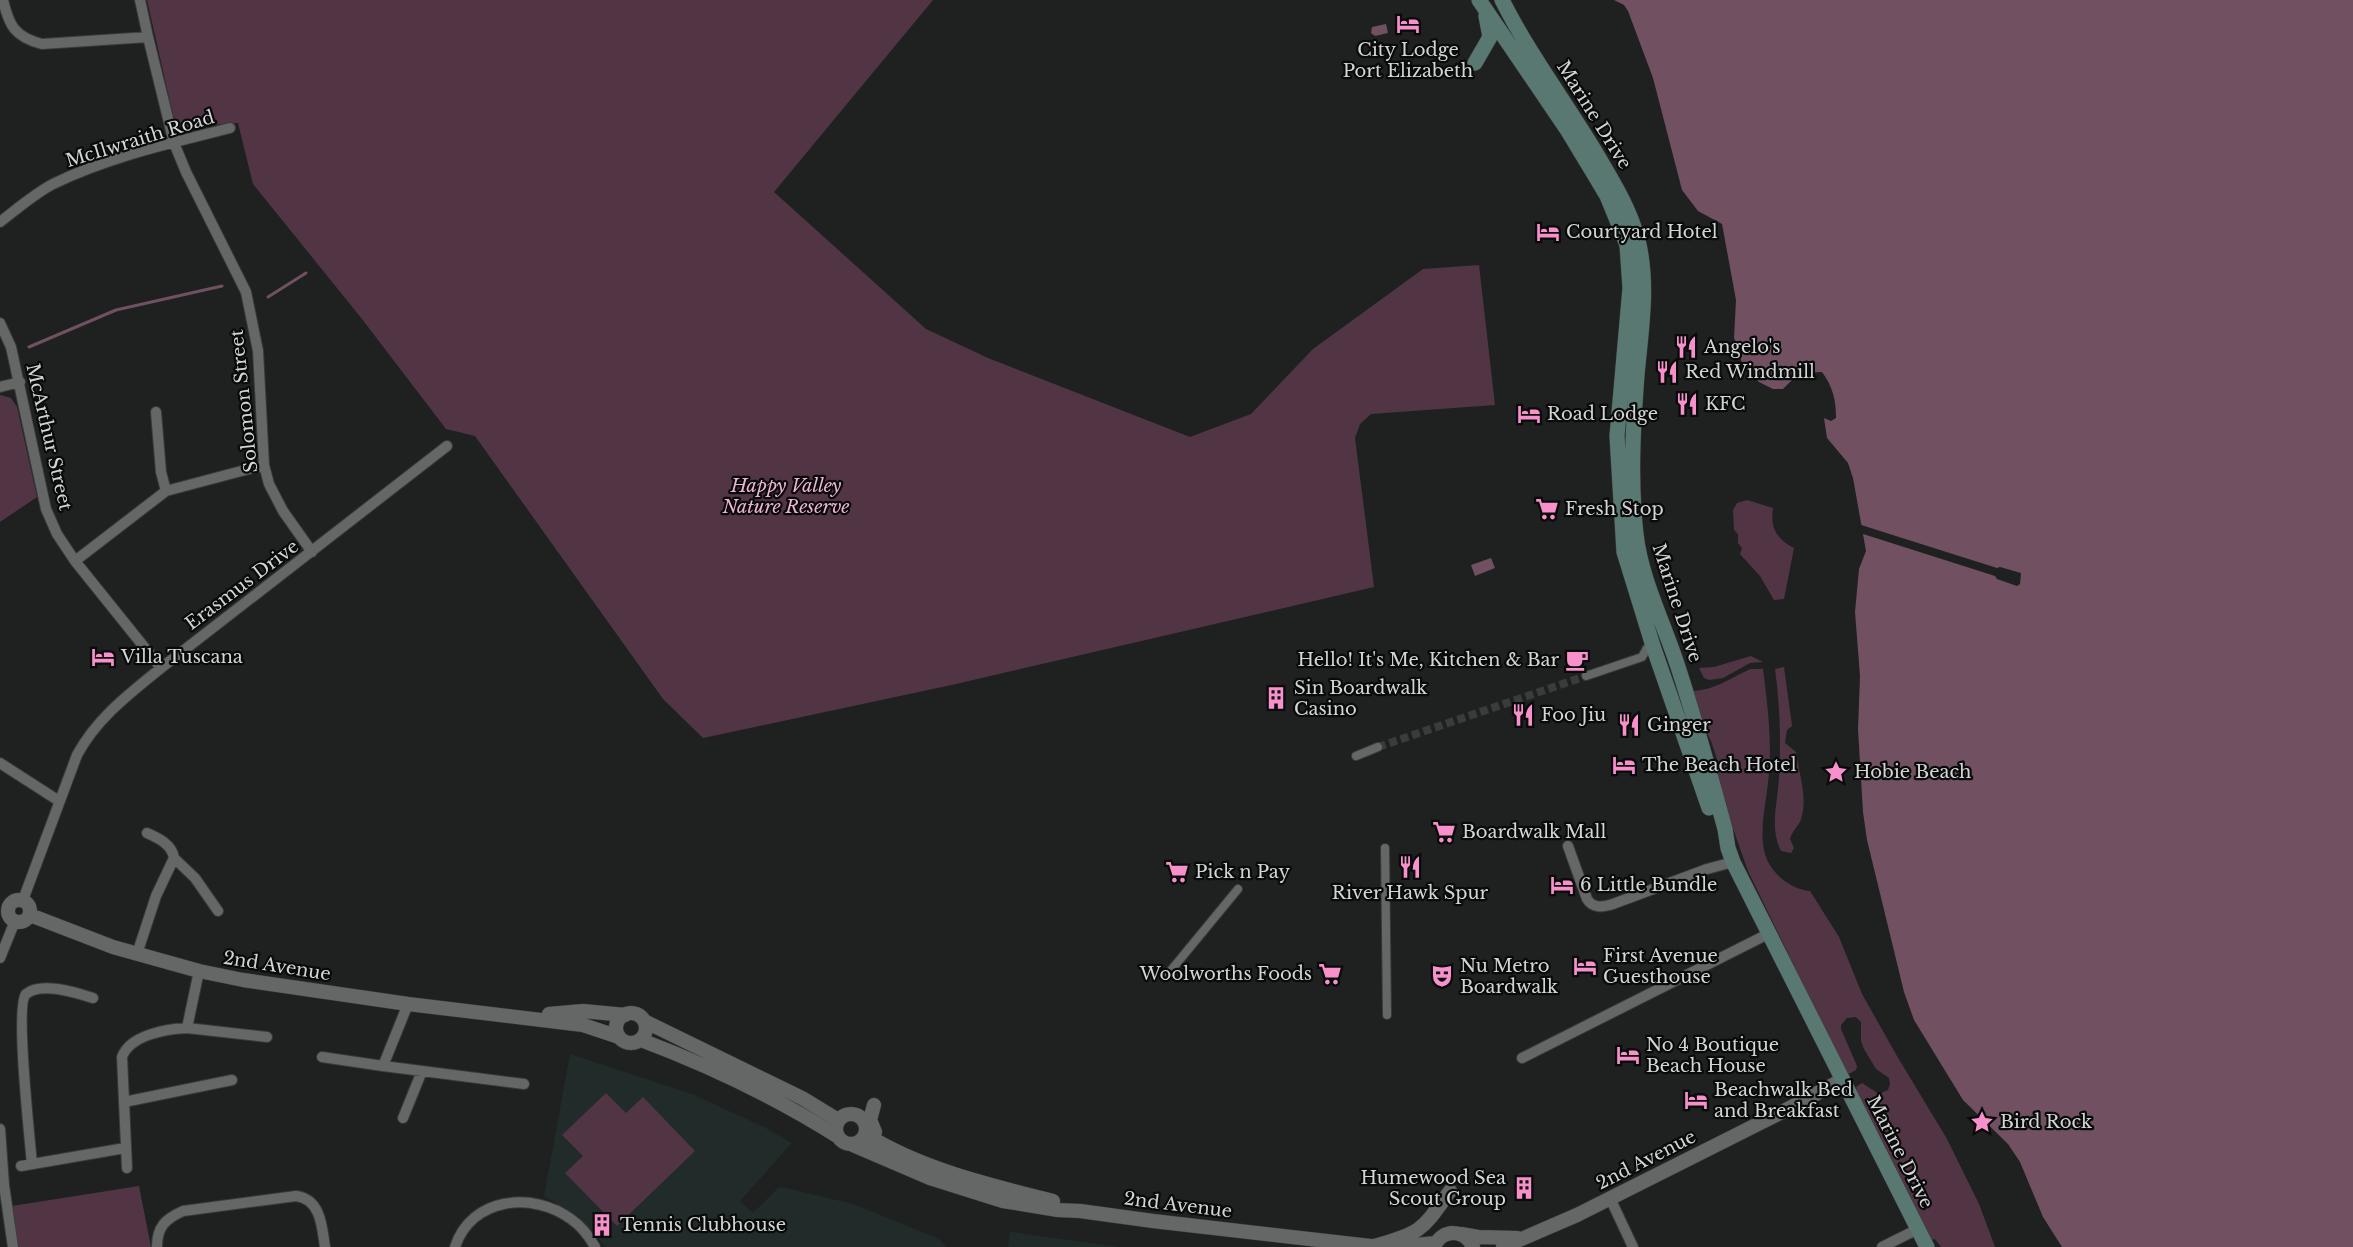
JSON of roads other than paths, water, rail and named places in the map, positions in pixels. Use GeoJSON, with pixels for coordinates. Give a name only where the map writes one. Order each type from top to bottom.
{"type":"FeatureCollection","features":[{"type":"Feature","properties":{"kind":"main road"},"geometry":{"type":"LineString","coordinates":[[1502,0],[1514,40]]}},
{"type":"Feature","properties":{"kind":"main road"},"geometry":{"type":"LineString","coordinates":[[1482,4],[1514,40]]}},
{"type":"Feature","properties":{"kind":"main road"},"geometry":{"type":"LineString","coordinates":[[1475,63],[1490,37],[1482,4]]}},
{"type":"Feature","properties":{"kind":"main road","name":"Marine Drive"},"geometry":{"type":"LineString","coordinates":[[1514,40],[1607,196],[1627,245],[1630,288],[1619,399],[1617,462],[1624,552],[1653,646],[1722,842],[1927,1247]]}},
{"type":"Feature","properties":{"kind":"main road","name":"Marine Drive"},"geometry":{"type":"LineString","coordinates":[[1514,40],[1585,134],[1625,204],[1638,240],[1644,298],[1632,461],[1637,544],[1688,702],[1725,829],[1730,855]]}},
{"type":"Feature","properties":{"kind":"street"},"geometry":{"type":"LineString","coordinates":[[3,0],[8,20],[14,29],[30,41],[42,44],[148,37]]}},
{"type":"Feature","properties":{"kind":"street","name":"Solomon Street"},"geometry":{"type":"LineString","coordinates":[[140,0],[174,143],[186,172],[246,292],[258,351],[264,465],[274,497],[312,552]]}},
{"type":"Feature","properties":{"kind":"street","name":"McIlwraith Road"},"geometry":{"type":"LineString","coordinates":[[0,222],[51,185],[111,161],[230,128]]}},
{"type":"Feature","properties":{"kind":"street","name":"McArthur Street"},"geometry":{"type":"LineString","coordinates":[[0,323],[11,346],[46,508],[57,534],[75,561],[161,668]]}},
{"type":"Feature","properties":{"kind":"street"},"geometry":{"type":"LineString","coordinates":[[0,387],[20,382]]}},
{"type":"Feature","properties":{"kind":"street"},"geometry":{"type":"LineString","coordinates":[[156,412],[161,472],[166,491]]}},
{"type":"Feature","properties":{"kind":"street","name":"Erasmus Drive"},"geometry":{"type":"LineString","coordinates":[[23,900],[77,755],[87,737],[113,708],[161,668],[447,446]]}},
{"type":"Feature","properties":{"kind":"street"},"geometry":{"type":"LineString","coordinates":[[75,561],[166,491],[264,465]]}},
{"type":"Feature","properties":{"kind":"street"},"geometry":{"type":"LineString","coordinates":[[1586,676],[1642,657],[1647,648],[1653,646]]}},
{"type":"Feature","properties":{"kind":"street"},"geometry":{"type":"LineString","coordinates":[[1356,756],[1378,747]]}},
{"type":"Feature","properties":{"kind":"street"},"geometry":{"type":"LineString","coordinates":[[0,762],[11,772],[59,801]]}},
{"type":"Feature","properties":{"kind":"street"},"geometry":{"type":"LineString","coordinates":[[137,954],[156,896],[174,858],[173,852],[166,844],[147,833]]}},
{"type":"Feature","properties":{"kind":"street"},"geometry":{"type":"LineString","coordinates":[[1568,846],[1587,899],[1593,905],[1600,907],[1707,869],[1730,855]]}},
{"type":"Feature","properties":{"kind":"street"},"geometry":{"type":"LineString","coordinates":[[1385,848],[1387,1015]]}},
{"type":"Feature","properties":{"kind":"street"},"geometry":{"type":"LineString","coordinates":[[174,858],[195,878],[218,911]]}},
{"type":"Feature","properties":{"kind":"street"},"geometry":{"type":"LineString","coordinates":[[1168,974],[1238,889]]}},
{"type":"Feature","properties":{"kind":"street"},"geometry":{"type":"LineString","coordinates":[[23,900],[30,907],[30,915],[26,921],[15,921],[10,917],[4,904],[23,900]]}},
{"type":"Feature","properties":{"kind":"street","name":"2nd Avenue"},"geometry":{"type":"LineString","coordinates":[[30,915],[137,954],[199,971],[243,980],[408,1004],[583,1025],[630,1044],[641,1040],[708,1065],[801,1113],[844,1143],[853,1144],[930,1178],[1060,1203],[1080,1211],[1379,1247]]}},
{"type":"Feature","properties":{"kind":"street"},"geometry":{"type":"LineString","coordinates":[[0,958],[15,921]]}},
{"type":"Feature","properties":{"kind":"street"},"geometry":{"type":"LineString","coordinates":[[1522,1058],[1768,934]]}},
{"type":"Feature","properties":{"kind":"street"},"geometry":{"type":"LineString","coordinates":[[187,1028],[199,971]]}},
{"type":"Feature","properties":{"kind":"street"},"geometry":{"type":"LineString","coordinates":[[93,998],[62,988],[29,992],[24,997],[22,1032],[26,1165],[125,1148]]}},
{"type":"Feature","properties":{"kind":"street"},"geometry":{"type":"LineString","coordinates":[[383,1066],[408,1004]]}},
{"type":"Feature","properties":{"kind":"street","name":"2nd Avenue"},"geometry":{"type":"LineString","coordinates":[[526,1017],[584,1011],[636,1014],[644,1021],[802,1098],[838,1120],[848,1114],[857,1116],[863,1121],[865,1134],[883,1145],[986,1190]]}},
{"type":"Feature","properties":{"kind":"street"},"geometry":{"type":"LineString","coordinates":[[619,1038],[616,1026],[625,1014]]}},
{"type":"Feature","properties":{"kind":"street"},"geometry":{"type":"LineString","coordinates":[[641,1040],[646,1032],[644,1021]]}},
{"type":"Feature","properties":{"kind":"street"},"geometry":{"type":"LineString","coordinates":[[128,1168],[125,1148],[122,1057],[126,1048],[151,1035],[171,1029],[187,1028],[267,1037]]}},
{"type":"Feature","properties":{"kind":"street"},"geometry":{"type":"LineString","coordinates":[[322,1057],[524,1084]]}},
{"type":"Feature","properties":{"kind":"street"},"geometry":{"type":"LineString","coordinates":[[403,1118],[422,1071]]}},
{"type":"Feature","properties":{"kind":"street"},"geometry":{"type":"LineString","coordinates":[[124,1102],[232,1080]]}},
{"type":"Feature","properties":{"kind":"street","name":"2nd Avenue"},"geometry":{"type":"LineString","coordinates":[[1503,1247],[1610,1198],[1842,1080]]}},
{"type":"Feature","properties":{"kind":"street"},"geometry":{"type":"LineString","coordinates":[[874,1105],[870,1120],[876,1134],[881,1140],[906,1155]]}},
{"type":"Feature","properties":{"kind":"street"},"geometry":{"type":"LineString","coordinates":[[837,1136],[835,1131],[838,1120]]}},
{"type":"Feature","properties":{"kind":"street"},"geometry":{"type":"LineString","coordinates":[[0,1129],[4,1185],[13,1247]]}},
{"type":"Feature","properties":{"kind":"street"},"geometry":{"type":"LineString","coordinates":[[853,1144],[860,1141],[865,1134]]}},
{"type":"Feature","properties":{"kind":"street"},"geometry":{"type":"LineString","coordinates":[[1374,1246],[1414,1234],[1433,1216],[1450,1191]]}},
{"type":"Feature","properties":{"kind":"street"},"geometry":{"type":"LineString","coordinates":[[157,1247],[158,1233],[162,1224],[183,1211],[296,1196],[305,1197],[318,1212],[326,1247]]}},
{"type":"Feature","properties":{"kind":"street"},"geometry":{"type":"LineString","coordinates":[[1610,1198],[1633,1247]]}},
{"type":"Feature","properties":{"kind":"street"},"geometry":{"type":"LineString","coordinates":[[455,1247],[466,1226],[477,1215],[506,1202],[521,1201],[542,1205],[564,1214],[581,1228],[595,1247]]}},
{"type":"Feature","properties":{"kind":"street"},"geometry":{"type":"LineString","coordinates":[[1882,1247],[1918,1229]]}},
{"type":"Feature","properties":{"kind":"street"},"geometry":{"type":"LineString","coordinates":[[1394,1247],[1435,1245],[1445,1234],[1461,1234],[1470,1241],[1473,1247]]}},
{"type":"Feature","properties":{"kind":"street","name":"2nd Avenue"},"geometry":{"type":"LineString","coordinates":[[1461,1234],[1505,1239],[1528,1237]]}},
{"type":"Feature","properties":{"kind":"waterway"},"geometry":{"type":"LineString","coordinates":[[268,297],[306,273]]}},
{"type":"Feature","properties":{"kind":"waterway"},"geometry":{"type":"LineString","coordinates":[[29,347],[116,310],[222,286]]}},
{"type":"Feature","properties":{"kind":"tunnel"},"geometry":{"type":"LineString","coordinates":[[1378,747],[1586,676]]}},
{"type":"Feature","properties":{"kind":"place","name":"City Lodge Port Elizabeth"},"geometry":{"type":"Point","coordinates":[1408,24]}},
{"type":"Feature","properties":{"kind":"place","name":"Courtyard Hotel"},"geometry":{"type":"Point","coordinates":[1548,232]}},
{"type":"Feature","properties":{"kind":"place","name":"Angelo's"},"geometry":{"type":"Point","coordinates":[1686,347]}},
{"type":"Feature","properties":{"kind":"place","name":"Red Windmill"},"geometry":{"type":"Point","coordinates":[1667,372]}},
{"type":"Feature","properties":{"kind":"place","name":"KFC"},"geometry":{"type":"Point","coordinates":[1687,404]}},
{"type":"Feature","properties":{"kind":"place","name":"Road Lodge"},"geometry":{"type":"Point","coordinates":[1529,414]}},
{"type":"Feature","properties":{"kind":"place","name":"Fresh Stop"},"geometry":{"type":"Point","coordinates":[1547,509]}},
{"type":"Feature","properties":{"kind":"place","name":"Villa Tuscana"},"geometry":{"type":"Point","coordinates":[103,657]}},
{"type":"Feature","properties":{"kind":"place","name":"Hello! It's Me, Kitchen & Bar"},"geometry":{"type":"Point","coordinates":[1577,660]}},
{"type":"Feature","properties":{"kind":"place","name":"Sin Boardwalk Casino"},"geometry":{"type":"Point","coordinates":[1276,698]}},
{"type":"Feature","properties":{"kind":"place","name":"Foo Jiu"},"geometry":{"type":"Point","coordinates":[1523,715]}},
{"type":"Feature","properties":{"kind":"place","name":"Ginger"},"geometry":{"type":"Point","coordinates":[1629,725]}},
{"type":"Feature","properties":{"kind":"place","name":"The Beach Hotel"},"geometry":{"type":"Point","coordinates":[1624,765]}},
{"type":"Feature","properties":{"kind":"place","name":"Hobie Beach"},"geometry":{"type":"Point","coordinates":[1836,772]}},
{"type":"Feature","properties":{"kind":"place","name":"Boardwalk Mall"},"geometry":{"type":"Point","coordinates":[1444,832]}},
{"type":"Feature","properties":{"kind":"place","name":"River Hawk Spur"},"geometry":{"type":"Point","coordinates":[1410,867]}},
{"type":"Feature","properties":{"kind":"place","name":"Pick n Pay"},"geometry":{"type":"Point","coordinates":[1177,872]}},
{"type":"Feature","properties":{"kind":"place","name":"6 Little Bundle"},"geometry":{"type":"Point","coordinates":[1562,885]}},
{"type":"Feature","properties":{"kind":"place","name":"First Avenue Guesthouse"},"geometry":{"type":"Point","coordinates":[1585,966]}},
{"type":"Feature","properties":{"kind":"place","name":"Woolworths Foods"},"geometry":{"type":"Point","coordinates":[1330,974]}},
{"type":"Feature","properties":{"kind":"place","name":"Nu Metro Boardwalk"},"geometry":{"type":"Point","coordinates":[1442,976]}},
{"type":"Feature","properties":{"kind":"place","name":"No 4 Boutique Beach House"},"geometry":{"type":"Point","coordinates":[1628,1055]}},
{"type":"Feature","properties":{"kind":"place","name":"Beachwalk Bed and Breakfast"},"geometry":{"type":"Point","coordinates":[1696,1100]}},
{"type":"Feature","properties":{"kind":"place","name":"Bird Rock"},"geometry":{"type":"Point","coordinates":[1982,1122]}},
{"type":"Feature","properties":{"kind":"place","name":"Humewood Sea Scout Group"},"geometry":{"type":"Point","coordinates":[1524,1188]}},
{"type":"Feature","properties":{"kind":"place","name":"Tennis Clubhouse"},"geometry":{"type":"Point","coordinates":[602,1225]}},
{"type":"Feature","properties":{"kind":"park label","name":"Happy Valley Nature Reserve"},"geometry":{"type":"Point","coordinates":[786,496]}}]}
